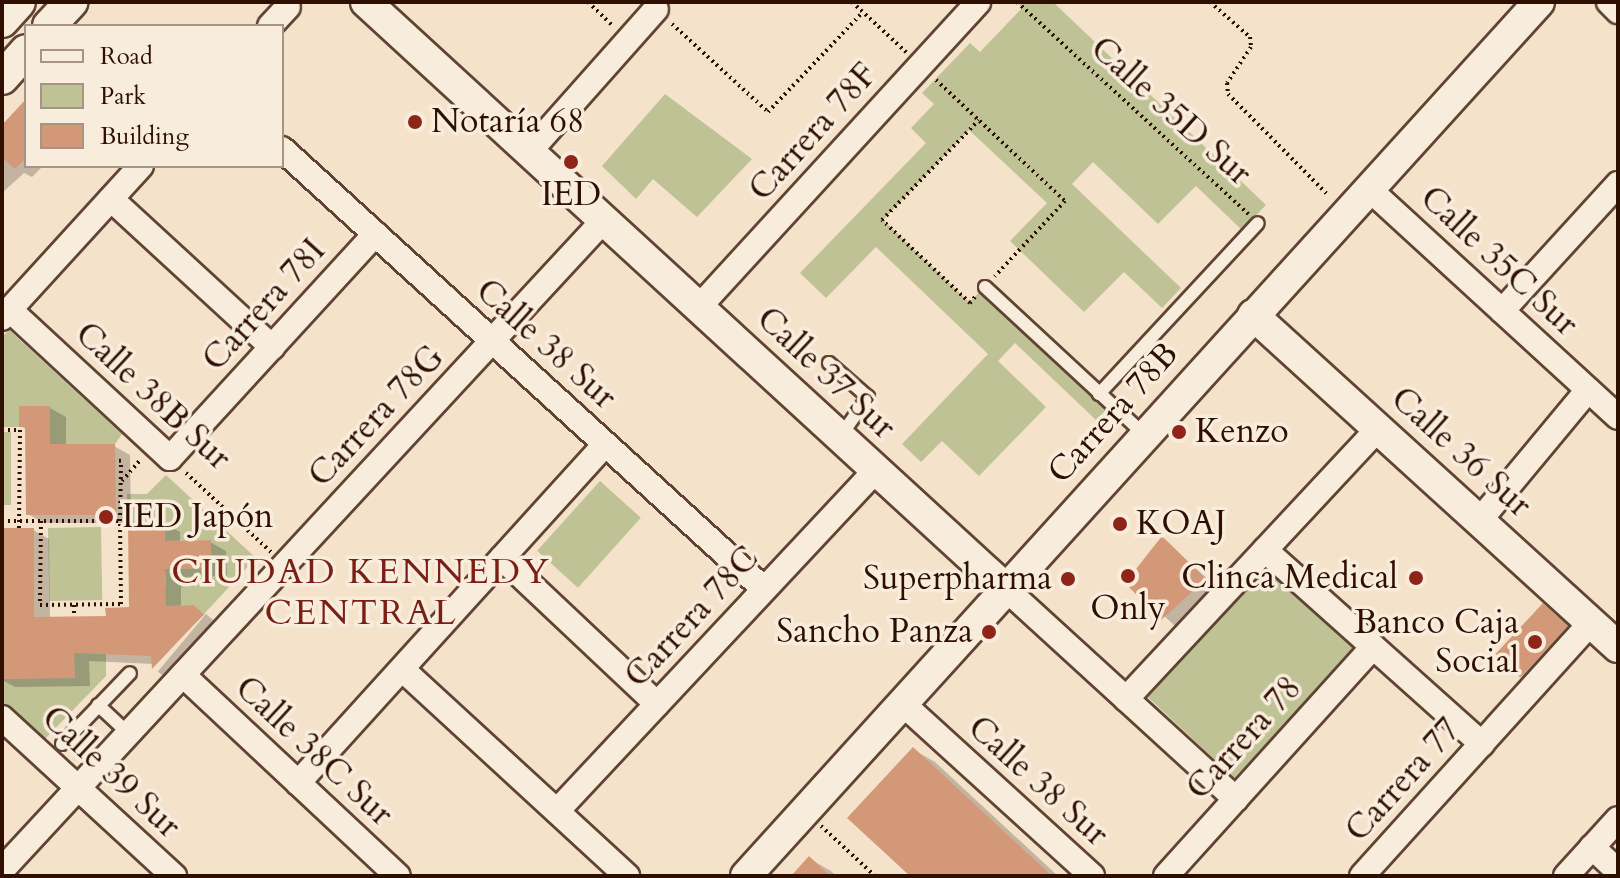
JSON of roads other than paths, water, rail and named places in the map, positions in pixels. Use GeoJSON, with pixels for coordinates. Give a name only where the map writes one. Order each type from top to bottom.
{"type":"FeatureCollection","features":[{"type":"Feature","properties":{"kind":"main road"},"geometry":{"type":"LineString","coordinates":[[2,21],[19,2]]}},
{"type":"Feature","properties":{"kind":"main road"},"geometry":{"type":"LineString","coordinates":[[51,24],[71,2]]}},
{"type":"Feature","properties":{"kind":"main road"},"geometry":{"type":"LineString","coordinates":[[2,78],[24,53]]}},
{"type":"Feature","properties":{"kind":"street","name":"Calle 37 Sur"},"geometry":{"type":"LineString","coordinates":[[366,2],[1236,799]]}},
{"type":"Feature","properties":{"kind":"street","name":"Carrera 78F"},"geometry":{"type":"LineString","coordinates":[[699,307],[978,2]]}},
{"type":"Feature","properties":{"kind":"street","name":"Carrera 78B"},"geometry":{"type":"LineString","coordinates":[[746,876],[1539,2]]}},
{"type":"Feature","properties":{"kind":"street"},"geometry":{"type":"LineString","coordinates":[[1609,2],[1618,11]]}},
{"type":"Feature","properties":{"kind":"street"},"geometry":{"type":"LineString","coordinates":[[272,24],[288,7]]}},
{"type":"Feature","properties":{"kind":"street"},"geometry":{"type":"LineString","coordinates":[[529,152],[656,9]]}},
{"type":"Feature","properties":{"kind":"street","name":"Calle 38 Sur"},"geometry":{"type":"LineString","coordinates":[[284,151],[764,589]]}},
{"type":"Feature","properties":{"kind":"street"},"geometry":{"type":"LineString","coordinates":[[6,314],[139,168]]}},
{"type":"Feature","properties":{"kind":"street","name":"Calle 35C Sur"},"geometry":{"type":"LineString","coordinates":[[1368,188],[1618,417]]}},
{"type":"Feature","properties":{"kind":"street"},"geometry":{"type":"LineString","coordinates":[[111,199],[272,347]]}},
{"type":"Feature","properties":{"kind":"street"},"geometry":{"type":"LineString","coordinates":[[1502,311],[1613,201]]}},
{"type":"Feature","properties":{"kind":"street","name":"Carrera 78G"},"geometry":{"type":"LineString","coordinates":[[2,870],[604,220]]}},
{"type":"Feature","properties":{"kind":"street","name":"Carrera 78I"},"geometry":{"type":"LineString","coordinates":[[158,455],[272,347],[375,234]]}},
{"type":"Feature","properties":{"kind":"street","name":"Calle 38B Sur"},"geometry":{"type":"LineString","coordinates":[[6,314],[158,455]]}},
{"type":"Feature","properties":{"kind":"street","name":"Calle 36 Sur"},"geometry":{"type":"LineString","coordinates":[[1253,315],[1618,647]]}},
{"type":"Feature","properties":{"kind":"street"},"geometry":{"type":"LineString","coordinates":[[1480,520],[1588,390]]}},
{"type":"Feature","properties":{"kind":"street"},"geometry":{"type":"LineString","coordinates":[[1126,699],[1378,429]]}},
{"type":"Feature","properties":{"kind":"street"},"geometry":{"type":"LineString","coordinates":[[298,783],[605,444]]}},
{"type":"Feature","properties":{"kind":"street","name":"Carrera 78C"},"geometry":{"type":"LineString","coordinates":[[557,811],[876,470]]}},
{"type":"Feature","properties":{"kind":"street"},"geometry":{"type":"LineString","coordinates":[[1265,550],[1482,744]]}},
{"type":"Feature","properties":{"kind":"street"},"geometry":{"type":"LineString","coordinates":[[502,558],[657,704]]}},
{"type":"Feature","properties":{"kind":"street","name":"Carrera 77"},"geometry":{"type":"LineString","coordinates":[[1362,876],[1591,623]]}},
{"type":"Feature","properties":{"kind":"street","name":"Carrera 78"},"geometry":{"type":"LineString","coordinates":[[1166,876],[1373,647]]}},
{"type":"Feature","properties":{"kind":"street"},"geometry":{"type":"LineString","coordinates":[[402,669],[627,876]]}},
{"type":"Feature","properties":{"kind":"street","name":"Calle 38C Sur"},"geometry":{"type":"LineString","coordinates":[[183,675],[398,876]]}},
{"type":"Feature","properties":{"kind":"street","name":"Calle 38 Sur"},"geometry":{"type":"LineString","coordinates":[[902,703],[1092,876]]}},
{"type":"Feature","properties":{"kind":"street","name":"Calle 39 Sur"},"geometry":{"type":"LineString","coordinates":[[2,718],[174,876]]}},
{"type":"Feature","properties":{"kind":"street"},"geometry":{"type":"LineString","coordinates":[[1566,876],[1618,819]]}},
{"type":"Feature","properties":{"kind":"street"},"geometry":{"type":"LineString","coordinates":[[1592,847],[1618,871]]}},
{"type":"Feature","properties":{"kind":"lane"},"geometry":{"type":"LineString","coordinates":[[1099,394],[1258,223]]}},
{"type":"Feature","properties":{"kind":"lane"},"geometry":{"type":"LineString","coordinates":[[985,287],[1145,435]]}},
{"type":"Feature","properties":{"kind":"lane"},"geometry":{"type":"LineString","coordinates":[[829,363],[868,397],[840,437]]}},
{"type":"Feature","properties":{"kind":"lane"},"geometry":{"type":"LineString","coordinates":[[62,744],[130,673]]}},
{"type":"Feature","properties":{"kind":"lane"},"geometry":{"type":"LineString","coordinates":[[98,705],[129,734]]}},
{"type":"Feature","properties":{"kind":"place","name":"Notaría 68"},"geometry":{"type":"Point","coordinates":[415,122]}},
{"type":"Feature","properties":{"kind":"place","name":"IED"},"geometry":{"type":"Point","coordinates":[571,162]}},
{"type":"Feature","properties":{"kind":"place","name":"Kenzo"},"geometry":{"type":"Point","coordinates":[1179,432]}},
{"type":"Feature","properties":{"kind":"place","name":"IED Japón"},"geometry":{"type":"Point","coordinates":[106,517]}},
{"type":"Feature","properties":{"kind":"place","name":"KOAJ"},"geometry":{"type":"Point","coordinates":[1120,524]}},
{"type":"Feature","properties":{"kind":"place","name":"Only"},"geometry":{"type":"Point","coordinates":[1128,576]}},
{"type":"Feature","properties":{"kind":"place","name":"Clinca Medical"},"geometry":{"type":"Point","coordinates":[1416,578]}},
{"type":"Feature","properties":{"kind":"place","name":"Superpharma"},"geometry":{"type":"Point","coordinates":[1068,579]}},
{"type":"Feature","properties":{"kind":"place","name":"Sancho Panza"},"geometry":{"type":"Point","coordinates":[989,632]}},
{"type":"Feature","properties":{"kind":"place","name":"Banco Caja Social"},"geometry":{"type":"Point","coordinates":[1535,642]}},
{"type":"Feature","properties":{"kind":"district","name":"CIUDAD KENNEDY CENTRAL"},"geometry":{"type":"Point","coordinates":[361,592]}}]}
